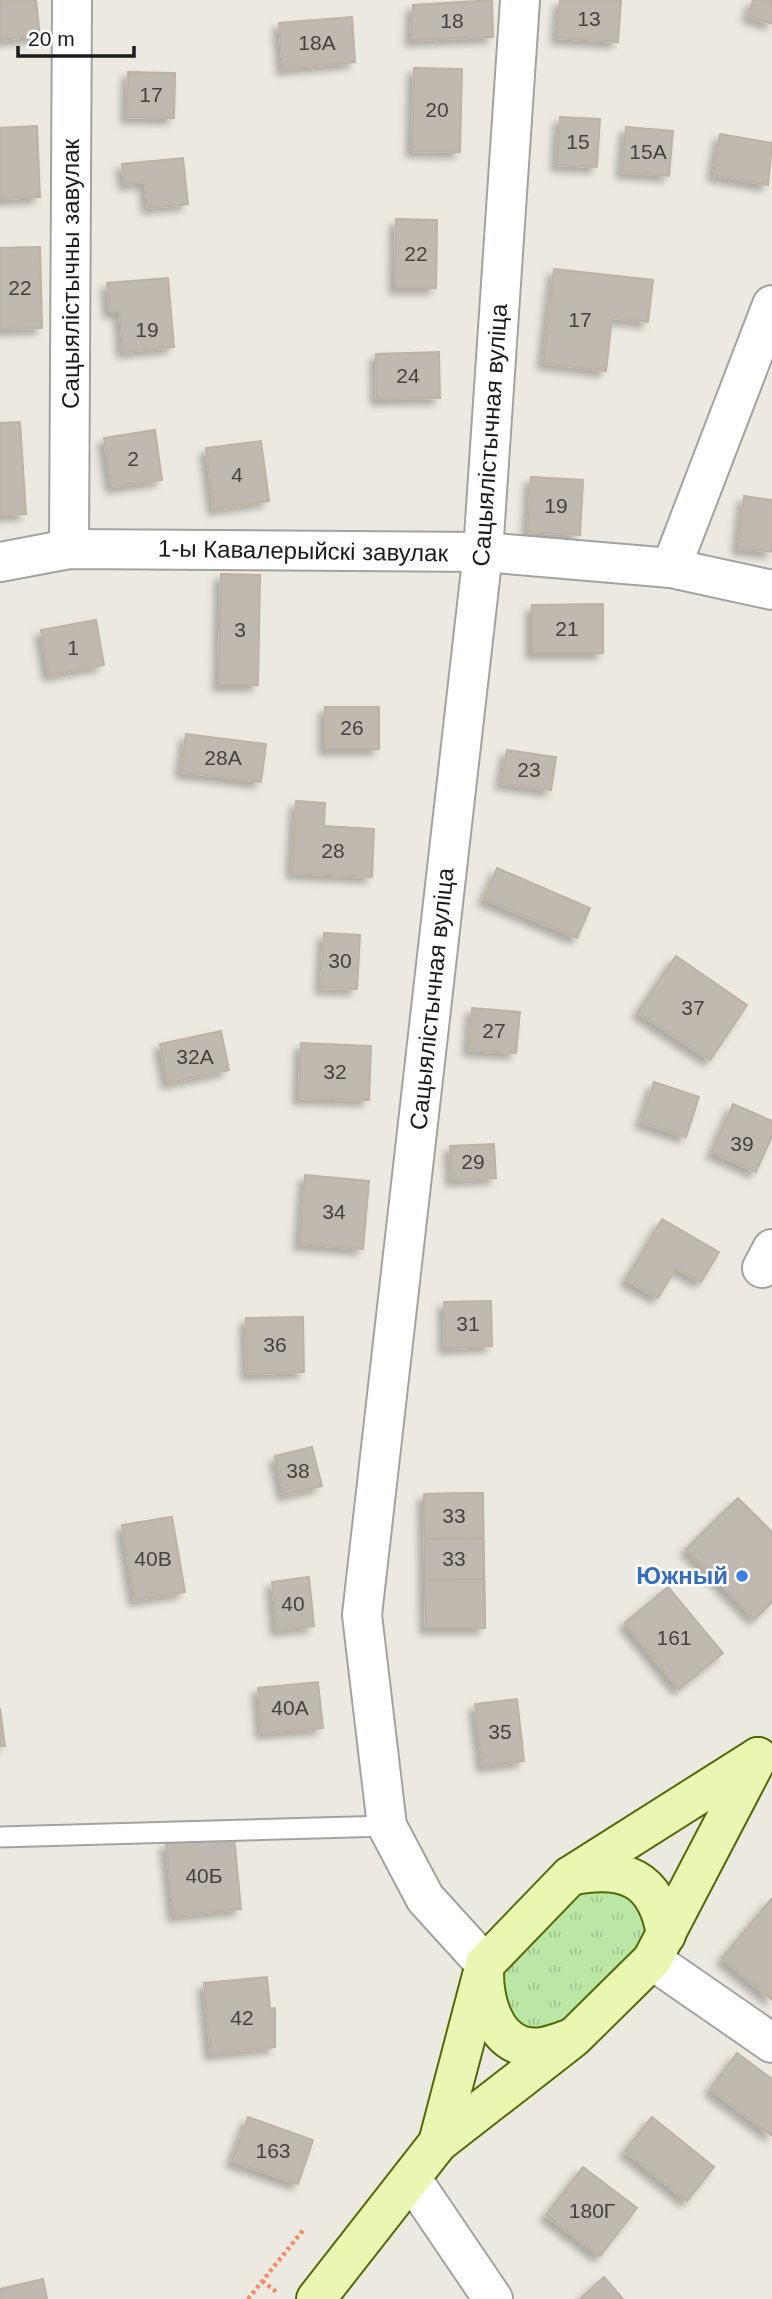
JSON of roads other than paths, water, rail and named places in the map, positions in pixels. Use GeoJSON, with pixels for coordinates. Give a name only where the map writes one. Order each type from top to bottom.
{"type":"FeatureCollection","features":[{"type":"Feature","properties":{"kind":"street","name":"Сацыялістычны завулак"},"geometry":{"type":"LineString","coordinates":[[69,549],[72,0]]}},
{"type":"Feature","properties":{"kind":"street","name":"Сацыялістычная вуліца"},"geometry":{"type":"LineString","coordinates":[[485,1964],[425,1898],[387,1826],[362,1615],[483,552],[520,0]]}},
{"type":"Feature","properties":{"kind":"street"},"geometry":{"type":"LineString","coordinates":[[671,568],[772,305]]}},
{"type":"Feature","properties":{"kind":"street","name":"1-ы Кавалерыйскі завулак"},"geometry":{"type":"LineString","coordinates":[[0,562],[69,549],[483,552],[671,568],[772,590]]}},
{"type":"Feature","properties":{"kind":"street"},"geometry":{"type":"LineString","coordinates":[[438,2144],[485,1964],[570,1876],[765,1750]]}},
{"type":"Feature","properties":{"kind":"street"},"geometry":{"type":"LineString","coordinates":[[316,2299],[438,2144],[573,2038],[659,1947],[765,1750]]}},
{"type":"Feature","properties":{"kind":"street"},"geometry":{"type":"LineString","coordinates":[[570,1876],[619,1873],[639,1882],[654,1895],[662,1913],[659,1947]]}},
{"type":"Feature","properties":{"kind":"street"},"geometry":{"type":"LineString","coordinates":[[659,1947],[772,2043]]}},
{"type":"Feature","properties":{"kind":"street"},"geometry":{"type":"LineString","coordinates":[[485,1964],[484,1997],[493,2017],[507,2036],[523,2046],[544,2047],[573,2038]]}},
{"type":"Feature","properties":{"kind":"street"},"geometry":{"type":"LineString","coordinates":[[411,2178],[493,2299]]}},
{"type":"Feature","properties":{"kind":"lane"},"geometry":{"type":"LineString","coordinates":[[0,1837],[387,1826]]}},
{"type":"Feature","properties":{"kind":"place","name":"Южный"},"geometry":{"type":"Point","coordinates":[742,1576]}}]}
